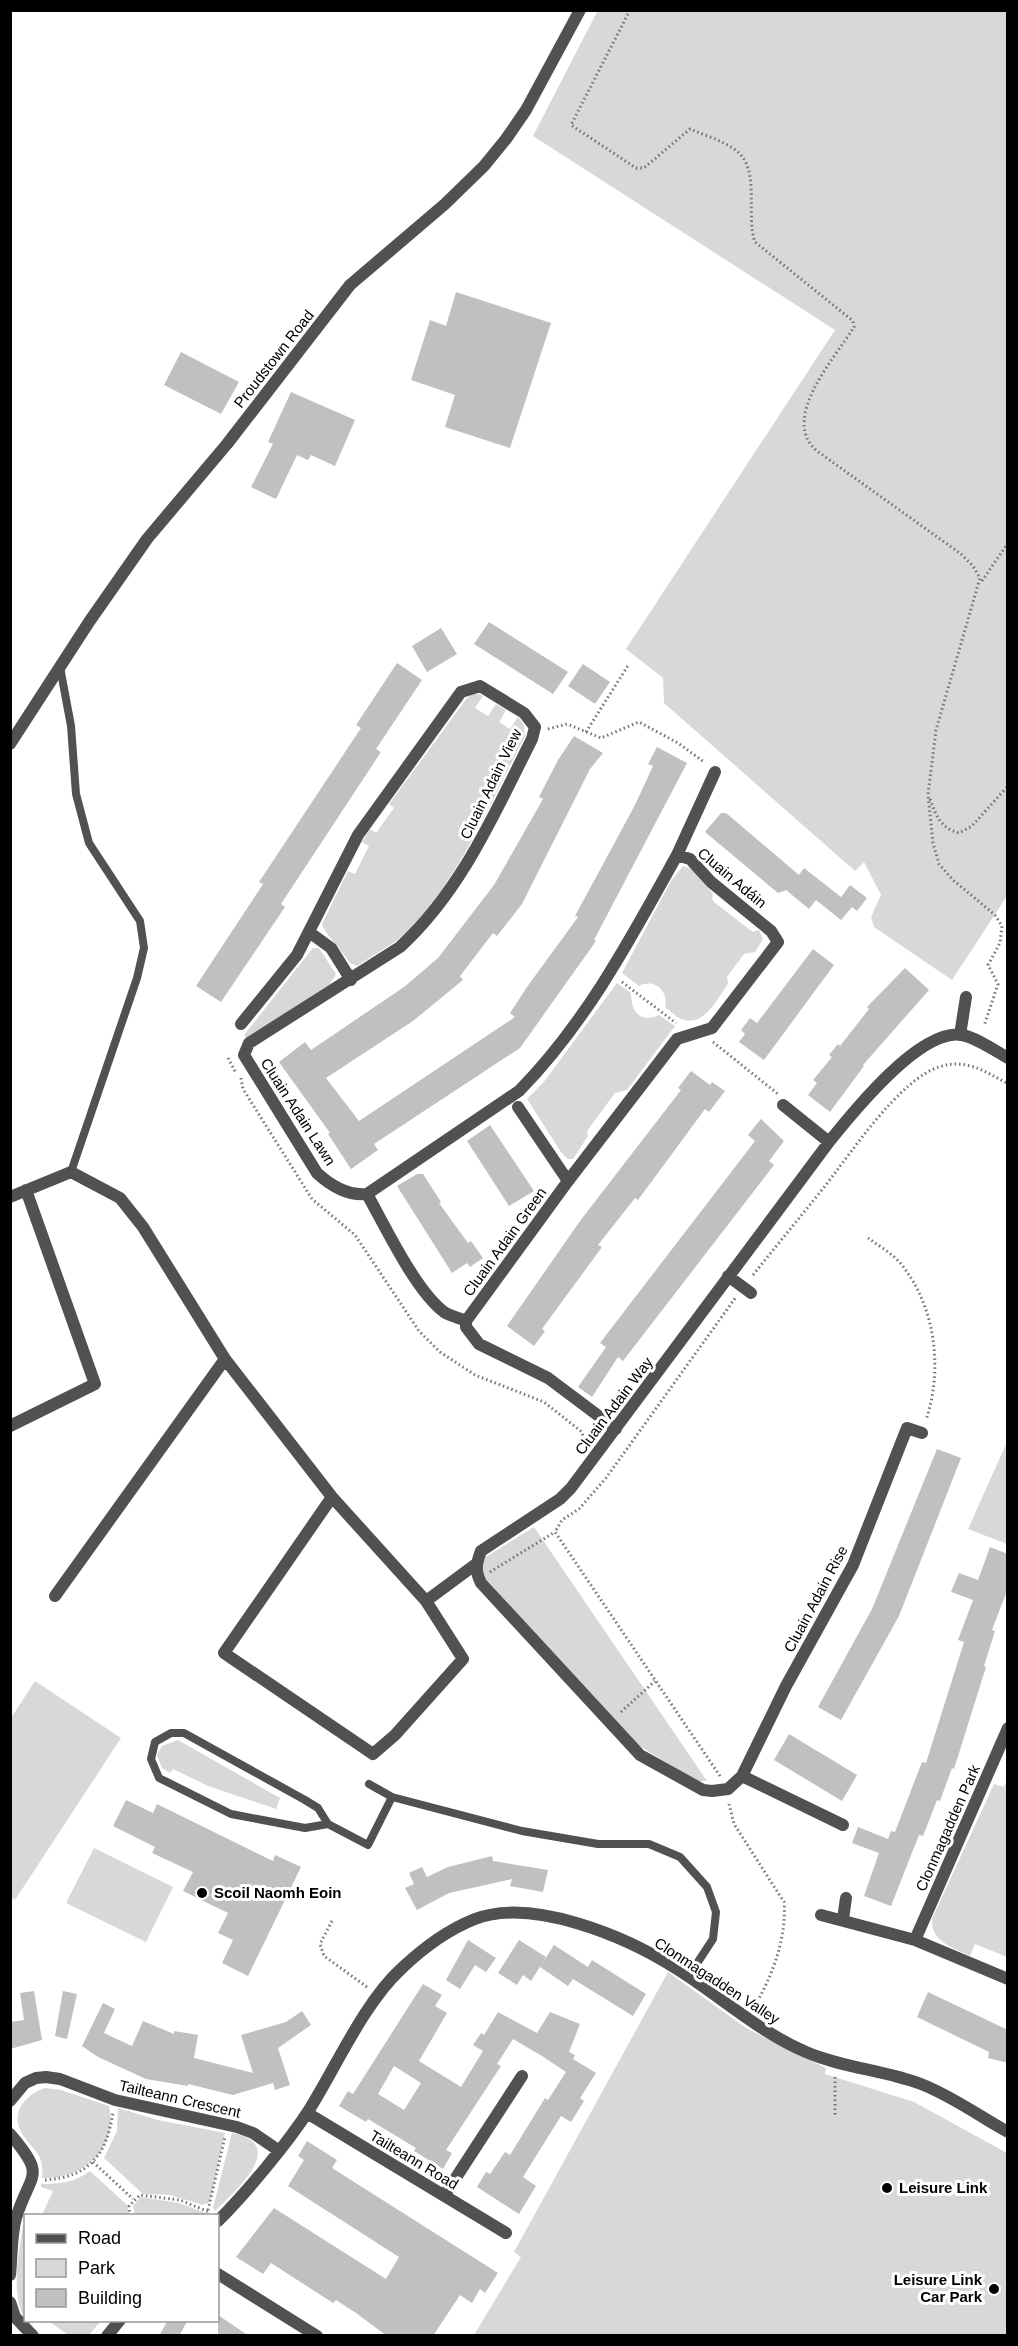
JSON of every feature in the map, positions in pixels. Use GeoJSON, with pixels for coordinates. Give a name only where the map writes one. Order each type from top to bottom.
{"type":"FeatureCollection","features":[{"type":"Feature","properties":{"kind":"street","name":"Proudstown Road"},"geometry":{"type":"LineString","coordinates":[[10,744],[88,622],[147,539],[227,444],[350,285],[445,204],[484,166],[506,139],[526,110],[580,10]]}},
{"type":"Feature","properties":{"kind":"street","name":"Cluain Adain View"},"geometry":{"type":"LineString","coordinates":[[241,1024],[297,956],[358,835],[461,692],[480,686],[524,713],[535,727],[527,749],[461,875],[416,933],[400,947],[351,980],[249,1043],[244,1055]]}},
{"type":"Feature","properties":{"kind":"street"},"geometry":{"type":"LineString","coordinates":[[677,855],[715,772]]}},
{"type":"Feature","properties":{"kind":"street","name":"Cluain Adáin"},"geometry":{"type":"LineString","coordinates":[[367,1194],[519,1091],[560,1044],[610,974],[677,855],[690,859],[711,882],[771,931],[778,942],[712,1028],[677,1039],[568,1181]]}},
{"type":"Feature","properties":{"kind":"street"},"geometry":{"type":"LineString","coordinates":[[309,932],[331,948],[351,980]]}},
{"type":"Feature","properties":{"kind":"street"},"geometry":{"type":"LineString","coordinates":[[966,997],[960,1035],[1008,1058]]}},
{"type":"Feature","properties":{"kind":"street","name":"Cluain Adain Way"},"geometry":{"type":"LineString","coordinates":[[426,1601],[476,1564],[481,1551],[490,1543],[560,1499],[572,1488],[855,1108],[896,1067],[935,1039],[960,1035]]}},
{"type":"Feature","properties":{"kind":"street","name":"Cluain Adain Lawn"},"geometry":{"type":"LineString","coordinates":[[244,1055],[317,1173],[329,1184],[354,1195],[367,1194]]}},
{"type":"Feature","properties":{"kind":"street"},"geometry":{"type":"LineString","coordinates":[[783,1105],[829,1142]]}},
{"type":"Feature","properties":{"kind":"street"},"geometry":{"type":"LineString","coordinates":[[518,1107],[568,1181]]}},
{"type":"Feature","properties":{"kind":"street"},"geometry":{"type":"LineString","coordinates":[[10,1197],[70,1172],[120,1198],[143,1227],[225,1359],[332,1497],[426,1601],[463,1659],[395,1735],[373,1754],[224,1653],[332,1497]]}},
{"type":"Feature","properties":{"kind":"street","name":"Cluain Adain Green"},"geometry":{"type":"LineString","coordinates":[[466,1321],[568,1181]]}},
{"type":"Feature","properties":{"kind":"street"},"geometry":{"type":"LineString","coordinates":[[10,1426],[95,1384],[26,1190]]}},
{"type":"Feature","properties":{"kind":"street"},"geometry":{"type":"LineString","coordinates":[[367,1194],[426,1293],[445,1313],[466,1321],[466,1327],[479,1344],[548,1377],[616,1429]]}},
{"type":"Feature","properties":{"kind":"street"},"geometry":{"type":"LineString","coordinates":[[728,1276],[747,1290]]}},
{"type":"Feature","properties":{"kind":"street"},"geometry":{"type":"LineString","coordinates":[[55,1596],[225,1359]]}},
{"type":"Feature","properties":{"kind":"street","name":"Cluain Adain Rise"},"geometry":{"type":"LineString","coordinates":[[728,1789],[742,1776],[786,1686],[853,1565],[907,1428],[922,1433]]}},
{"type":"Feature","properties":{"kind":"street"},"geometry":{"type":"LineString","coordinates":[[476,1564],[479,1580],[609,1722],[647,1760],[703,1790],[728,1789]]}},
{"type":"Feature","properties":{"kind":"street","name":"Clonmagadden Park"},"geometry":{"type":"LineString","coordinates":[[915,1940],[1008,1728]]}},
{"type":"Feature","properties":{"kind":"street"},"geometry":{"type":"LineString","coordinates":[[742,1776],[843,1825]]}},
{"type":"Feature","properties":{"kind":"street"},"geometry":{"type":"LineString","coordinates":[[843,1919],[846,1898]]}},
{"type":"Feature","properties":{"kind":"street","name":"Clonmagadden Valley"},"geometry":{"type":"LineString","coordinates":[[219,2221],[307,2113],[379,1994],[399,1970],[449,1932],[476,1918],[503,1914],[534,1914],[603,1932],[640,1949],[688,1977],[747,2019],[806,2052],[835,2062],[922,2084],[1008,2132]]}},
{"type":"Feature","properties":{"kind":"street"},"geometry":{"type":"LineString","coordinates":[[821,1915],[915,1940],[1008,1979]]}},
{"type":"Feature","properties":{"kind":"street"},"geometry":{"type":"LineString","coordinates":[[444,2196],[522,2076]]}},
{"type":"Feature","properties":{"kind":"street","name":"Tailteann Crescent"},"geometry":{"type":"LineString","coordinates":[[10,2101],[25,2083],[36,2078],[60,2079],[116,2100],[227,2124],[253,2133],[278,2150]]}},
{"type":"Feature","properties":{"kind":"street","name":"Tailteann Road"},"geometry":{"type":"LineString","coordinates":[[307,2113],[506,2234]]}},
{"type":"Feature","properties":{"kind":"street"},"geometry":{"type":"LineString","coordinates":[[10,2134],[29,2155],[33,2165],[32,2182],[16,2219],[10,2275]]}},
{"type":"Feature","properties":{"kind":"street"},"geometry":{"type":"LineString","coordinates":[[219,2275],[317,2336]]}},
{"type":"Feature","properties":{"kind":"street"},"geometry":{"type":"LineString","coordinates":[[10,2302],[15,2317],[33,2336]]}},
{"type":"Feature","properties":{"kind":"street"},"geometry":{"type":"LineString","coordinates":[[107,2336],[118,2322]]}},
{"type":"Feature","properties":{"kind":"lane"},"geometry":{"type":"LineString","coordinates":[[60,667],[71,726],[76,794],[89,843],[140,921],[144,948],[136,978],[70,1172]]}},
{"type":"Feature","properties":{"kind":"lane"},"geometry":{"type":"LineString","coordinates":[[328,1824],[304,1828],[231,1814],[186,1793],[159,1778],[151,1759],[155,1742],[171,1733],[184,1733],[306,1800],[318,1808],[328,1824],[369,1845],[392,1797]]}},
{"type":"Feature","properties":{"kind":"lane"},"geometry":{"type":"LineString","coordinates":[[369,1784],[392,1797],[522,1831],[598,1844],[649,1844],[680,1857],[707,1887],[716,1912],[713,1939],[688,1977]]}},
{"type":"Feature","properties":{"kind":"path"},"geometry":{"type":"LineString","coordinates":[[630,10],[571,125],[636,168],[644,168],[690,129],[734,148],[746,159],[750,170],[750,229],[755,242],[853,321],[854,327],[808,399],[802,420],[806,441],[961,554],[973,566],[981,582]]}},
{"type":"Feature","properties":{"kind":"path"},"geometry":{"type":"LineString","coordinates":[[982,1025],[999,984],[988,965],[1000,943],[1002,926],[995,915],[953,880],[939,864],[933,843],[928,795],[939,721],[981,582],[1008,543]]}},
{"type":"Feature","properties":{"kind":"path"},"geometry":{"type":"LineString","coordinates":[[586,732],[628,664]]}},
{"type":"Feature","properties":{"kind":"path"},"geometry":{"type":"LineString","coordinates":[[535,727],[545,730],[567,724],[601,738],[639,722],[678,743],[715,772]]}},
{"type":"Feature","properties":{"kind":"path"},"geometry":{"type":"LineString","coordinates":[[928,795],[940,822],[958,833],[972,826],[1008,786]]}},
{"type":"Feature","properties":{"kind":"path"},"geometry":{"type":"LineString","coordinates":[[610,974],[680,1025],[682,1038]]}},
{"type":"Feature","properties":{"kind":"path"},"geometry":{"type":"LineString","coordinates":[[699,1032],[777,1091],[783,1105]]}},
{"type":"Feature","properties":{"kind":"path"},"geometry":{"type":"LineString","coordinates":[[479,1580],[555,1532],[562,1520],[579,1509],[606,1478],[879,1117],[915,1081],[930,1070],[954,1064],[978,1068],[1008,1084]]}},
{"type":"Feature","properties":{"kind":"path"},"geometry":{"type":"LineString","coordinates":[[868,1238],[902,1265],[930,1326],[936,1374],[932,1402],[922,1433]]}},
{"type":"Feature","properties":{"kind":"path"},"geometry":{"type":"LineString","coordinates":[[555,1532],[728,1789],[729,1807],[734,1824],[782,1896],[784,1908],[772,1973],[747,2019]]}},
{"type":"Feature","properties":{"kind":"path"},"geometry":{"type":"LineString","coordinates":[[609,1722],[655,1682]]}},
{"type":"Feature","properties":{"kind":"path"},"geometry":{"type":"LineString","coordinates":[[332,1921],[320,1944],[324,1956],[379,1994]]}},
{"type":"Feature","properties":{"kind":"path"},"geometry":{"type":"LineString","coordinates":[[835,2062],[835,2117]]}},
{"type":"Feature","properties":{"kind":"path"},"geometry":{"type":"LineString","coordinates":[[32,2182],[63,2179],[100,2156],[108,2139],[116,2100]]}},
{"type":"Feature","properties":{"kind":"path"},"geometry":{"type":"LineString","coordinates":[[207,2210],[219,2169],[227,2124]]}},
{"type":"Feature","properties":{"kind":"path"},"geometry":{"type":"LineString","coordinates":[[93,2162],[134,2200]]}},
{"type":"Feature","properties":{"kind":"path"},"geometry":{"type":"LineString","coordinates":[[130,2214],[129,2206],[140,2195],[159,2195],[207,2210],[212,2214]]}},
{"type":"Feature","properties":{"kind":"green space"},"geometry":{"type":"Polygon","coordinates":[[[598,10],[1007,11],[1007,896],[952,980],[874,927],[871,917],[881,895],[864,862],[855,871],[664,703],[663,678],[626,649],[835,330],[533,136],[598,10]]]}},
{"type":"Feature","properties":{"kind":"green space"},"geometry":{"type":"Polygon","coordinates":[[[474,692],[483,696],[475,708],[488,716],[496,704],[506,710],[499,722],[510,729],[518,717],[524,725],[525,736],[473,839],[426,911],[396,941],[357,966],[350,963],[322,924],[348,871],[355,874],[369,846],[362,842],[370,829],[376,833],[394,808],[389,804],[467,698],[474,692]]]}},
{"type":"Feature","properties":{"kind":"green space"},"geometry":{"type":"Polygon","coordinates":[[[683,866],[691,869],[713,894],[712,899],[715,903],[753,932],[759,930],[763,939],[755,952],[744,954],[727,977],[728,984],[709,1010],[703,1016],[689,1021],[679,1018],[665,1008],[665,996],[660,988],[650,984],[639,986],[622,973],[671,881],[683,866]]]}},
{"type":"Feature","properties":{"kind":"green space"},"geometry":{"type":"Polygon","coordinates":[[[313,948],[319,948],[336,974],[330,984],[247,1038],[244,1035],[313,948]]]}},
{"type":"Feature","properties":{"kind":"green space"},"geometry":{"type":"Polygon","coordinates":[[[617,983],[631,993],[633,1005],[638,1014],[646,1018],[659,1015],[675,1026],[627,1090],[615,1093],[587,1131],[588,1136],[573,1159],[568,1159],[561,1152],[527,1099],[543,1083],[617,983]]]}},
{"type":"Feature","properties":{"kind":"green space"},"geometry":{"type":"Polygon","coordinates":[[[1007,1442],[1008,1544],[968,1529],[1007,1442]]]}},
{"type":"Feature","properties":{"kind":"green space"},"geometry":{"type":"Polygon","coordinates":[[[534,1527],[707,1781],[696,1781],[635,1743],[484,1577],[480,1570],[484,1558],[534,1527]]]}},
{"type":"Feature","properties":{"kind":"green space"},"geometry":{"type":"Polygon","coordinates":[[[35,1681],[121,1738],[15,1900],[10,1896],[11,1718],[35,1681]]]}},
{"type":"Feature","properties":{"kind":"green space"},"geometry":{"type":"Polygon","coordinates":[[[178,1740],[280,1798],[276,1809],[208,1786],[173,1769],[170,1773],[162,1768],[157,1755],[162,1746],[178,1740]]]}},
{"type":"Feature","properties":{"kind":"green space"},"geometry":{"type":"Polygon","coordinates":[[[1007,1779],[1007,1957],[975,1944],[970,1956],[944,1943],[935,1933],[932,1919],[994,1784],[1004,1787],[1007,1779]]]}},
{"type":"Feature","properties":{"kind":"green space"},"geometry":{"type":"Polygon","coordinates":[[[94,1848],[173,1887],[146,1942],[66,1903],[94,1848]]]}},
{"type":"Feature","properties":{"kind":"green space"},"geometry":{"type":"Polygon","coordinates":[[[668,1972],[746,2028],[826,2068],[825,2074],[914,2102],[1007,2153],[1007,2335],[474,2335],[521,2257],[514,2252],[668,1972]]]}},
{"type":"Feature","properties":{"kind":"green space"},"geometry":{"type":"Polygon","coordinates":[[[45,2088],[61,2090],[109,2106],[111,2122],[103,2148],[94,2159],[71,2174],[42,2178],[40,2157],[21,2132],[18,2117],[22,2104],[32,2094],[45,2088]]]}},
{"type":"Feature","properties":{"kind":"green space"},"geometry":{"type":"Polygon","coordinates":[[[118,2108],[158,2120],[225,2133],[210,2202],[203,2205],[170,2195],[143,2194],[104,2158],[117,2131],[118,2108]]]}},
{"type":"Feature","properties":{"kind":"green space"},"geometry":{"type":"Polygon","coordinates":[[[232,2133],[249,2139],[257,2147],[257,2157],[253,2169],[215,2211],[213,2208],[232,2133]]]}},
{"type":"Feature","properties":{"kind":"green space"},"geometry":{"type":"Polygon","coordinates":[[[90,2171],[127,2205],[129,2214],[42,2214],[53,2191],[41,2187],[41,2184],[55,2184],[79,2178],[90,2171]]]}},
{"type":"Feature","properties":{"kind":"green space"},"geometry":{"type":"Polygon","coordinates":[[[141,2197],[179,2203],[206,2213],[135,2214],[133,2206],[141,2197]]]}},
{"type":"Feature","properties":{"kind":"green space"},"geometry":{"type":"Polygon","coordinates":[[[23,2225],[24,2317],[20,2309],[17,2285],[23,2225]]]}},
{"type":"Feature","properties":{"kind":"green space"},"geometry":{"type":"Polygon","coordinates":[[[50,2322],[100,2322],[88,2336],[68,2335],[50,2322]]]}},
{"type":"Feature","properties":{"kind":"building"},"geometry":{"type":"Polygon","coordinates":[[[456,292],[551,323],[510,448],[445,427],[455,395],[411,380],[430,320],[446,326],[456,292]]]}},
{"type":"Feature","properties":{"kind":"building"},"geometry":{"type":"Polygon","coordinates":[[[181,352],[239,382],[221,414],[164,385],[181,352]]]}},
{"type":"Feature","properties":{"kind":"building"},"geometry":{"type":"Polygon","coordinates":[[[291,392],[355,420],[335,466],[311,455],[308,460],[297,455],[276,499],[251,487],[273,444],[268,442],[291,392]]]}},
{"type":"Feature","properties":{"kind":"building"},"geometry":{"type":"Polygon","coordinates":[[[489,622],[568,672],[553,694],[474,644],[489,622]]]}},
{"type":"Feature","properties":{"kind":"building"},"geometry":{"type":"Polygon","coordinates":[[[441,628],[457,654],[427,672],[412,646],[441,628]]]}},
{"type":"Feature","properties":{"kind":"building"},"geometry":{"type":"Polygon","coordinates":[[[397,663],[422,680],[376,749],[381,752],[281,904],[285,907],[221,1002],[196,986],[263,884],[259,882],[361,728],[356,725],[397,663]]]}},
{"type":"Feature","properties":{"kind":"building"},"geometry":{"type":"Polygon","coordinates":[[[583,664],[610,682],[595,704],[568,686],[583,664]]]}},
{"type":"Feature","properties":{"kind":"building"},"geometry":{"type":"Polygon","coordinates":[[[574,736],[603,753],[590,769],[522,904],[497,936],[493,933],[460,976],[463,980],[413,1021],[326,1078],[359,1121],[515,1017],[510,1013],[578,917],[575,916],[635,805],[653,766],[648,764],[657,747],[687,763],[594,940],[596,941],[520,1048],[374,1144],[378,1150],[351,1169],[328,1134],[330,1133],[279,1062],[305,1042],[311,1050],[404,987],[438,958],[494,885],[543,799],[539,797],[558,760],[574,736]]]}},
{"type":"Feature","properties":{"kind":"building"},"geometry":{"type":"Polygon","coordinates":[[[721,813],[726,813],[799,875],[804,868],[841,897],[850,885],[867,898],[857,911],[852,907],[841,920],[816,900],[809,909],[786,890],[778,893],[705,832],[721,813]]]}},
{"type":"Feature","properties":{"kind":"building"},"geometry":{"type":"Polygon","coordinates":[[[813,949],[834,965],[764,1060],[739,1042],[745,1034],[741,1030],[750,1018],[757,1023],[813,949]]]}},
{"type":"Feature","properties":{"kind":"building"},"geometry":{"type":"Polygon","coordinates":[[[905,968],[929,990],[863,1065],[830,1112],[808,1095],[817,1083],[813,1080],[832,1057],[829,1055],[838,1044],[840,1046],[869,1009],[867,1007],[905,968]]]}},
{"type":"Feature","properties":{"kind":"building"},"geometry":{"type":"Polygon","coordinates":[[[691,1071],[710,1085],[712,1082],[725,1091],[709,1112],[705,1109],[638,1200],[635,1198],[598,1245],[602,1247],[542,1329],[545,1331],[534,1346],[507,1326],[580,1221],[681,1090],[678,1088],[691,1071]]]}},
{"type":"Feature","properties":{"kind":"building"},"geometry":{"type":"Polygon","coordinates":[[[761,1119],[784,1141],[769,1161],[774,1165],[623,1361],[618,1357],[592,1397],[578,1387],[606,1347],[600,1343],[755,1141],[748,1135],[761,1119]]]}},
{"type":"Feature","properties":{"kind":"building"},"geometry":{"type":"Polygon","coordinates":[[[490,1125],[534,1191],[509,1206],[467,1141],[490,1125]]]}},
{"type":"Feature","properties":{"kind":"building"},"geometry":{"type":"Polygon","coordinates":[[[417,1174],[423,1174],[441,1202],[439,1203],[468,1243],[471,1241],[483,1258],[470,1267],[467,1263],[452,1273],[397,1186],[417,1174]]]}},
{"type":"Feature","properties":{"kind":"building"},"geometry":{"type":"Polygon","coordinates":[[[937,1449],[961,1458],[899,1616],[841,1720],[818,1707],[872,1609],[937,1449]]]}},
{"type":"Feature","properties":{"kind":"building"},"geometry":{"type":"Polygon","coordinates":[[[990,1547],[1008,1554],[1008,1588],[992,1630],[995,1631],[984,1666],[986,1667],[954,1769],[952,1768],[940,1801],[937,1800],[923,1836],[919,1835],[891,1906],[864,1896],[879,1853],[852,1843],[858,1827],[888,1839],[891,1831],[895,1832],[922,1762],[926,1763],[964,1642],[958,1640],[973,1600],[951,1592],[959,1573],[978,1580],[990,1547]]]}},
{"type":"Feature","properties":{"kind":"building"},"geometry":{"type":"Polygon","coordinates":[[[789,1734],[857,1775],[842,1801],[774,1760],[789,1734]]]}},
{"type":"Feature","properties":{"kind":"building"},"geometry":{"type":"Polygon","coordinates":[[[126,1800],[153,1813],[157,1804],[273,1861],[275,1855],[301,1867],[248,1976],[222,1963],[233,1940],[218,1933],[228,1913],[183,1891],[193,1872],[152,1853],[155,1847],[113,1826],[126,1800]]]}},
{"type":"Feature","properties":{"kind":"building"},"geometry":{"type":"Polygon","coordinates":[[[492,1856],[493,1861],[548,1870],[543,1892],[510,1886],[512,1879],[449,1893],[417,1910],[405,1888],[414,1884],[409,1873],[422,1867],[427,1877],[448,1867],[492,1856]]]}},
{"type":"Feature","properties":{"kind":"building"},"geometry":{"type":"Polygon","coordinates":[[[468,1940],[496,1958],[486,1972],[475,1965],[460,1989],[446,1980],[468,1940]]]}},
{"type":"Feature","properties":{"kind":"building"},"geometry":{"type":"Polygon","coordinates":[[[519,1940],[546,1957],[531,1981],[523,1975],[517,1985],[498,1973],[519,1940]]]}},
{"type":"Feature","properties":{"kind":"building"},"geometry":{"type":"Polygon","coordinates":[[[554,1945],[588,1967],[592,1960],[646,1994],[633,2016],[573,1979],[568,1986],[540,1967],[554,1945]]]}},
{"type":"Feature","properties":{"kind":"building"},"geometry":{"type":"Polygon","coordinates":[[[423,1984],[442,1995],[435,2006],[447,2013],[419,2061],[461,2087],[483,2051],[473,2045],[481,2033],[484,2035],[498,2012],[537,2033],[550,2012],[580,2024],[569,2052],[575,2055],[573,2059],[596,2073],[580,2098],[584,2101],[571,2122],[561,2116],[523,2177],[536,2186],[519,2214],[477,2187],[486,2172],[490,2174],[505,2152],[510,2155],[545,2098],[548,2100],[566,2072],[513,2039],[497,2064],[501,2066],[446,2150],[452,2153],[443,2169],[414,2151],[416,2148],[368,2119],[366,2122],[339,2106],[348,2091],[353,2094],[423,1984]],[[394,2066],[378,2094],[404,2110],[421,2083],[394,2066]]]}},
{"type":"Feature","properties":{"kind":"building"},"geometry":{"type":"Polygon","coordinates":[[[34,1991],[42,2040],[10,2049],[10,2022],[24,2020],[20,1993],[34,1991]]]}},
{"type":"Feature","properties":{"kind":"building"},"geometry":{"type":"Polygon","coordinates":[[[63,1991],[77,1994],[67,2039],[55,2036],[63,1991]]]}},
{"type":"Feature","properties":{"kind":"building"},"geometry":{"type":"Polygon","coordinates":[[[928,1992],[1008,2030],[1008,2063],[988,2058],[989,2052],[917,2017],[928,1992]]]}},
{"type":"Feature","properties":{"kind":"building"},"geometry":{"type":"Polygon","coordinates":[[[103,2003],[115,2009],[104,2033],[132,2046],[143,2021],[174,2034],[174,2031],[198,2035],[194,2058],[253,2073],[241,2035],[286,2022],[302,2011],[311,2025],[278,2048],[290,2085],[275,2090],[273,2083],[233,2095],[188,2084],[188,2086],[146,2079],[98,2057],[82,2046],[103,2003]]]}},
{"type":"Feature","properties":{"kind":"building"},"geometry":{"type":"Polygon","coordinates":[[[307,2141],[337,2160],[332,2168],[498,2273],[485,2293],[480,2289],[472,2303],[460,2295],[433,2336],[387,2336],[336,2300],[333,2303],[271,2263],[263,2274],[236,2257],[274,2208],[386,2279],[399,2257],[288,2186],[304,2160],[298,2156],[307,2141]]]}},
{"type":"Feature","properties":{"kind":"building"},"geometry":{"type":"Polygon","coordinates":[[[219,2316],[249,2336],[218,2336],[219,2316]]]}},
{"type":"Feature","properties":{"kind":"building"},"geometry":{"type":"Polygon","coordinates":[[[167,2322],[187,2322],[179,2336],[159,2336],[167,2322]]]}},
{"type":"Feature","properties":{"kind":"place","name":"Scoil Naomh Eoin"},"geometry":{"type":"Point","coordinates":[202,1893]}},
{"type":"Feature","properties":{"kind":"place","name":"Leisure Link"},"geometry":{"type":"Point","coordinates":[887,2188]}},
{"type":"Feature","properties":{"kind":"place","name":"Leisure Link Car Park"},"geometry":{"type":"Point","coordinates":[994,2289]}}]}
